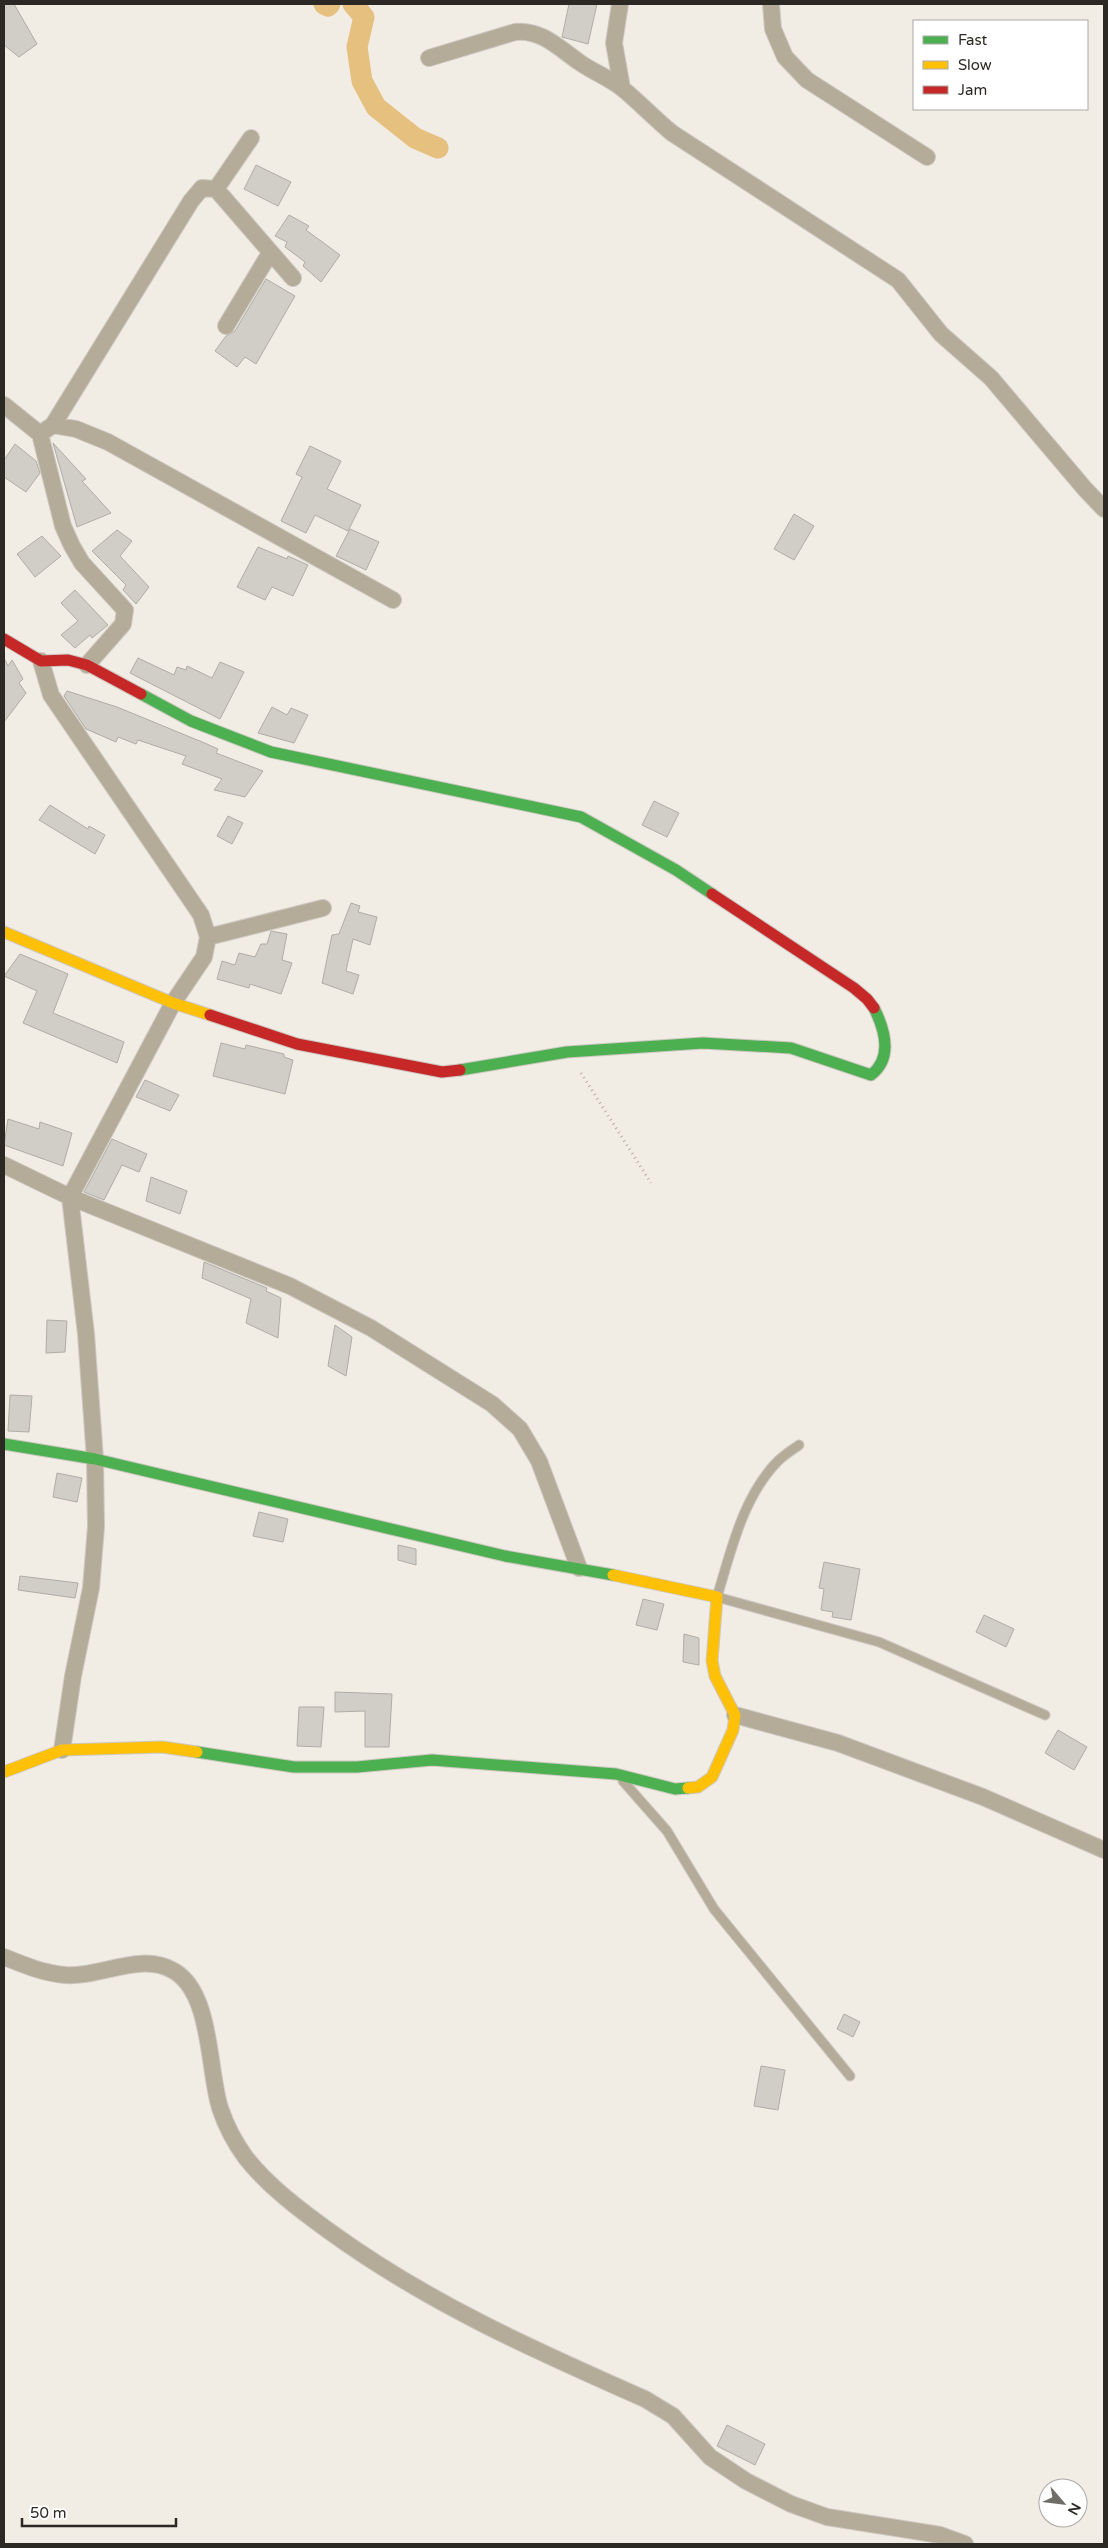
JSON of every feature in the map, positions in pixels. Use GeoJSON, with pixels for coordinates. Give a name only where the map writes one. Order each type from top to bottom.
{"type":"FeatureCollection","features":[{"type":"Feature","properties":{"kind":"street"},"geometry":{"type":"LineString","coordinates":[[620,4],[614,43],[622,88]]}},
{"type":"Feature","properties":{"kind":"street"},"geometry":{"type":"LineString","coordinates":[[771,4],[773,29],[784,58],[807,80],[927,157]]}},
{"type":"Feature","properties":{"kind":"street"},"geometry":{"type":"LineString","coordinates":[[430,58],[515,32],[526,31],[553,42],[581,64],[622,88],[644,111],[672,133],[898,280],[941,334],[990,378],[1104,509]]}},
{"type":"Feature","properties":{"kind":"street"},"geometry":{"type":"LineString","coordinates":[[216,189],[251,138]]}},
{"type":"Feature","properties":{"kind":"street"},"geometry":{"type":"LineString","coordinates":[[88,665],[123,624],[125,610],[82,563],[63,526],[47,430],[196,193],[202,188],[216,189],[293,278]]}},
{"type":"Feature","properties":{"kind":"street"},"geometry":{"type":"LineString","coordinates":[[226,326],[270,253]]}},
{"type":"Feature","properties":{"kind":"street"},"geometry":{"type":"LineString","coordinates":[[4,405],[47,430],[76,429],[108,442],[392,600]]}},
{"type":"Feature","properties":{"kind":"street"},"geometry":{"type":"LineString","coordinates":[[4,639],[41,661],[68,660],[88,665],[191,721],[271,752],[581,816],[676,870],[868,999],[876,1013],[885,1046],[884,1056],[878,1070],[871,1075],[791,1048],[703,1043],[567,1052],[510,1064],[442,1072],[297,1044],[173,1003],[4,932]]}},
{"type":"Feature","properties":{"kind":"street"},"geometry":{"type":"LineString","coordinates":[[41,661],[51,695],[201,915],[208,937],[204,956],[173,1003],[70,1197],[86,1334],[95,1459],[96,1528],[91,1588],[73,1676],[62,1750]]}},
{"type":"Feature","properties":{"kind":"street"},"geometry":{"type":"LineString","coordinates":[[208,937],[323,908]]}},
{"type":"Feature","properties":{"kind":"street"},"geometry":{"type":"LineString","coordinates":[[4,1165],[70,1197],[290,1286],[371,1328],[492,1404],[520,1430],[539,1461],[579,1568]]}},
{"type":"Feature","properties":{"kind":"street"},"geometry":{"type":"LineString","coordinates":[[4,1444],[95,1459],[505,1556],[579,1568],[717,1597],[714,1615],[712,1661],[715,1676],[735,1715],[733,1730],[712,1777],[698,1787],[676,1789],[616,1774],[432,1760],[357,1767],[294,1767],[162,1747],[62,1750],[4,1772]]}},
{"type":"Feature","properties":{"kind":"street"},"geometry":{"type":"LineString","coordinates":[[735,1715],[838,1743],[983,1797],[1104,1850]]}},
{"type":"Feature","properties":{"kind":"street"},"geometry":{"type":"LineString","coordinates":[[4,1957],[33,1969],[66,1975],[87,1974],[124,1966],[154,1964],[172,1969],[185,1978],[196,1995],[207,2038],[220,2107],[228,2129],[246,2158],[299,2209],[370,2260],[458,2313],[645,2398],[673,2416],[710,2457],[746,2481],[791,2504],[827,2517],[940,2535],[965,2544]]}},
{"type":"Feature","properties":{"kind":"lane"},"geometry":{"type":"LineString","coordinates":[[799,1445],[778,1460],[762,1480],[738,1530],[717,1597],[879,1642],[1045,1715]]}},
{"type":"Feature","properties":{"kind":"lane"},"geometry":{"type":"LineString","coordinates":[[616,1774],[667,1832],[714,1909],[850,2076]]}},
{"type":"Feature","properties":{"kind":"path"},"geometry":{"type":"LineString","coordinates":[[567,1052],[651,1183]]}},
{"type":"Feature","properties":{"kind":"building"},"geometry":{"type":"Polygon","coordinates":[[[4,4],[14,4],[37,44],[19,57],[4,45],[4,4]]]}},
{"type":"Feature","properties":{"kind":"building"},"geometry":{"type":"Polygon","coordinates":[[[569,4],[597,4],[588,44],[562,37],[569,4]]]}},
{"type":"Feature","properties":{"kind":"building"},"geometry":{"type":"Polygon","coordinates":[[[256,165],[291,182],[278,206],[244,189],[256,165]]]}},
{"type":"Feature","properties":{"kind":"building"},"geometry":{"type":"Polygon","coordinates":[[[289,215],[309,226],[306,230],[340,255],[321,282],[303,266],[305,262],[285,247],[287,242],[275,236],[289,215]]]}},
{"type":"Feature","properties":{"kind":"building"},"geometry":{"type":"Polygon","coordinates":[[[266,279],[295,296],[256,364],[245,357],[237,367],[215,351],[226,336],[235,331],[266,279]]]}},
{"type":"Feature","properties":{"kind":"building"},"geometry":{"type":"Polygon","coordinates":[[[53,443],[86,479],[82,481],[111,513],[77,527],[53,443]]]}},
{"type":"Feature","properties":{"kind":"building"},"geometry":{"type":"Polygon","coordinates":[[[15,444],[36,461],[40,473],[26,492],[4,477],[4,460],[15,444]]]}},
{"type":"Feature","properties":{"kind":"building"},"geometry":{"type":"Polygon","coordinates":[[[310,446],[341,461],[327,489],[361,505],[348,531],[315,515],[306,533],[281,521],[302,477],[296,474],[310,446]]]}},
{"type":"Feature","properties":{"kind":"building"},"geometry":{"type":"Polygon","coordinates":[[[794,514],[814,526],[794,560],[774,549],[794,514]]]}},
{"type":"Feature","properties":{"kind":"building"},"geometry":{"type":"Polygon","coordinates":[[[350,529],[379,542],[366,570],[336,556],[350,529]]]}},
{"type":"Feature","properties":{"kind":"building"},"geometry":{"type":"Polygon","coordinates":[[[117,530],[132,541],[120,556],[149,587],[136,604],[123,590],[126,585],[92,551],[117,530]]]}},
{"type":"Feature","properties":{"kind":"building"},"geometry":{"type":"Polygon","coordinates":[[[42,536],[61,556],[35,577],[17,554],[42,536]]]}},
{"type":"Feature","properties":{"kind":"building"},"geometry":{"type":"Polygon","coordinates":[[[258,547],[287,559],[288,556],[308,565],[293,596],[272,587],[265,600],[237,587],[258,547]]]}},
{"type":"Feature","properties":{"kind":"building"},"geometry":{"type":"Polygon","coordinates":[[[75,590],[108,625],[92,638],[90,635],[75,648],[61,635],[78,621],[61,603],[75,590]]]}},
{"type":"Feature","properties":{"kind":"building"},"geometry":{"type":"Polygon","coordinates":[[[4,658],[8,666],[12,660],[23,679],[19,683],[26,693],[4,722],[4,658]]]}},
{"type":"Feature","properties":{"kind":"building"},"geometry":{"type":"Polygon","coordinates":[[[138,658],[174,675],[177,667],[186,670],[187,666],[212,678],[220,662],[244,672],[220,719],[130,673],[138,658]]]}},
{"type":"Feature","properties":{"kind":"building"},"geometry":{"type":"Polygon","coordinates":[[[67,691],[117,707],[218,749],[216,753],[263,771],[245,797],[214,790],[222,779],[182,764],[186,756],[138,740],[136,744],[118,737],[116,742],[86,729],[64,696],[67,691]]]}},
{"type":"Feature","properties":{"kind":"building"},"geometry":{"type":"Polygon","coordinates":[[[272,707],[287,715],[291,708],[308,715],[294,743],[258,733],[272,707]]]}},
{"type":"Feature","properties":{"kind":"building"},"geometry":{"type":"Polygon","coordinates":[[[654,801],[679,813],[667,837],[642,825],[654,801]]]}},
{"type":"Feature","properties":{"kind":"building"},"geometry":{"type":"Polygon","coordinates":[[[50,805],[88,829],[89,826],[105,835],[95,854],[39,820],[50,805]]]}},
{"type":"Feature","properties":{"kind":"building"},"geometry":{"type":"Polygon","coordinates":[[[228,816],[243,823],[232,844],[217,836],[228,816]]]}},
{"type":"Feature","properties":{"kind":"building"},"geometry":{"type":"Polygon","coordinates":[[[351,903],[360,906],[358,912],[377,917],[370,945],[353,939],[346,971],[359,975],[353,994],[322,983],[332,935],[339,934],[351,903]]]}},
{"type":"Feature","properties":{"kind":"building"},"geometry":{"type":"Polygon","coordinates":[[[271,931],[287,934],[282,960],[292,963],[281,994],[250,984],[249,988],[217,979],[222,961],[235,965],[239,953],[255,957],[261,944],[267,944],[271,931]]]}},
{"type":"Feature","properties":{"kind":"building"},"geometry":{"type":"Polygon","coordinates":[[[20,954],[68,974],[53,1013],[124,1042],[117,1063],[23,1023],[37,991],[4,976],[20,954]]]}},
{"type":"Feature","properties":{"kind":"building"},"geometry":{"type":"Polygon","coordinates":[[[221,1043],[245,1049],[246,1045],[284,1054],[284,1057],[293,1060],[285,1094],[213,1076],[221,1043]]]}},
{"type":"Feature","properties":{"kind":"building"},"geometry":{"type":"Polygon","coordinates":[[[145,1080],[179,1095],[170,1111],[136,1097],[145,1080]]]}},
{"type":"Feature","properties":{"kind":"building"},"geometry":{"type":"Polygon","coordinates":[[[8,1119],[39,1129],[40,1122],[72,1133],[63,1166],[4,1145],[8,1119]]]}},
{"type":"Feature","properties":{"kind":"building"},"geometry":{"type":"Polygon","coordinates":[[[112,1139],[147,1154],[139,1172],[122,1165],[104,1200],[84,1192],[112,1139]]]}},
{"type":"Feature","properties":{"kind":"building"},"geometry":{"type":"Polygon","coordinates":[[[151,1177],[187,1191],[180,1214],[146,1201],[151,1177]]]}},
{"type":"Feature","properties":{"kind":"building"},"geometry":{"type":"Polygon","coordinates":[[[204,1262],[267,1288],[266,1291],[281,1298],[278,1338],[246,1323],[251,1299],[202,1278],[204,1262]]]}},
{"type":"Feature","properties":{"kind":"building"},"geometry":{"type":"Polygon","coordinates":[[[47,1320],[67,1321],[65,1352],[46,1353],[47,1320]]]}},
{"type":"Feature","properties":{"kind":"building"},"geometry":{"type":"Polygon","coordinates":[[[335,1325],[352,1337],[346,1376],[328,1366],[335,1325]]]}},
{"type":"Feature","properties":{"kind":"building"},"geometry":{"type":"Polygon","coordinates":[[[10,1395],[32,1396],[29,1432],[8,1431],[10,1395]]]}},
{"type":"Feature","properties":{"kind":"building"},"geometry":{"type":"Polygon","coordinates":[[[57,1473],[82,1478],[77,1502],[53,1497],[57,1473]]]}},
{"type":"Feature","properties":{"kind":"building"},"geometry":{"type":"Polygon","coordinates":[[[259,1512],[288,1519],[283,1542],[253,1536],[259,1512]]]}},
{"type":"Feature","properties":{"kind":"building"},"geometry":{"type":"Polygon","coordinates":[[[398,1545],[416,1549],[416,1565],[398,1560],[398,1545]]]}},
{"type":"Feature","properties":{"kind":"building"},"geometry":{"type":"Polygon","coordinates":[[[824,1562],[860,1569],[851,1620],[832,1617],[833,1612],[821,1610],[824,1589],[819,1588],[824,1562]]]}},
{"type":"Feature","properties":{"kind":"building"},"geometry":{"type":"Polygon","coordinates":[[[20,1576],[78,1583],[75,1598],[18,1590],[20,1576]]]}},
{"type":"Feature","properties":{"kind":"building"},"geometry":{"type":"Polygon","coordinates":[[[643,1599],[664,1604],[657,1630],[636,1625],[643,1599]]]}},
{"type":"Feature","properties":{"kind":"building"},"geometry":{"type":"Polygon","coordinates":[[[984,1615],[1014,1629],[1006,1647],[976,1632],[984,1615]]]}},
{"type":"Feature","properties":{"kind":"building"},"geometry":{"type":"Polygon","coordinates":[[[684,1634],[699,1638],[699,1665],[683,1662],[684,1634]]]}},
{"type":"Feature","properties":{"kind":"building"},"geometry":{"type":"Polygon","coordinates":[[[335,1692],[392,1694],[389,1747],[365,1747],[365,1711],[335,1712],[335,1692]]]}},
{"type":"Feature","properties":{"kind":"building"},"geometry":{"type":"Polygon","coordinates":[[[299,1707],[324,1707],[321,1747],[297,1746],[299,1707]]]}},
{"type":"Feature","properties":{"kind":"building"},"geometry":{"type":"Polygon","coordinates":[[[1058,1730],[1087,1747],[1074,1770],[1045,1753],[1058,1730]]]}},
{"type":"Feature","properties":{"kind":"building"},"geometry":{"type":"Polygon","coordinates":[[[844,2014],[860,2022],[853,2037],[837,2029],[844,2014]]]}},
{"type":"Feature","properties":{"kind":"building"},"geometry":{"type":"Polygon","coordinates":[[[761,2066],[785,2070],[778,2110],[754,2106],[761,2066]]]}},
{"type":"Feature","properties":{"kind":"building"},"geometry":{"type":"Polygon","coordinates":[[[727,2425],[765,2444],[755,2465],[717,2446],[727,2425]]]}},
{"type":"Feature","properties":{"kind":"waterway"},"geometry":{"type":"LineString","coordinates":[[324,4],[328,6],[330,4]]}},
{"type":"Feature","properties":{"kind":"waterway"},"geometry":{"type":"LineString","coordinates":[[353,4],[364,17],[357,47],[362,81],[376,107],[415,138],[438,148]]}},
{"type":"Feature","properties":{"kind":"traffic: fast"},"geometry":{"type":"LineString","coordinates":[[141,694],[191,721],[271,752],[581,817],[676,870],[712,894]]}},
{"type":"Feature","properties":{"kind":"traffic: fast"},"geometry":{"type":"LineString","coordinates":[[460,1070],[567,1052],[703,1043],[791,1048],[871,1075],[878,1068],[885,1052],[884,1034],[874,1008]]}},
{"type":"Feature","properties":{"kind":"traffic: fast"},"geometry":{"type":"LineString","coordinates":[[4,1444],[95,1459],[505,1556],[613,1575]]}},
{"type":"Feature","properties":{"kind":"traffic: fast"},"geometry":{"type":"LineString","coordinates":[[197,1752],[294,1767],[357,1767],[432,1760],[616,1774],[675,1789],[688,1788]]}},
{"type":"Feature","properties":{"kind":"traffic: slow"},"geometry":{"type":"LineString","coordinates":[[4,932],[173,1003],[210,1015]]}},
{"type":"Feature","properties":{"kind":"traffic: slow"},"geometry":{"type":"LineString","coordinates":[[613,1575],[717,1597],[712,1661],[715,1676],[735,1715],[733,1730],[712,1777],[698,1787],[688,1788]]}},
{"type":"Feature","properties":{"kind":"traffic: slow"},"geometry":{"type":"LineString","coordinates":[[4,1772],[62,1750],[162,1747],[197,1752]]}},
{"type":"Feature","properties":{"kind":"traffic: jam"},"geometry":{"type":"LineString","coordinates":[[4,639],[41,661],[68,660],[87,665],[141,694]]}},
{"type":"Feature","properties":{"kind":"traffic: jam"},"geometry":{"type":"LineString","coordinates":[[712,894],[854,988],[874,1008]]}},
{"type":"Feature","properties":{"kind":"traffic: jam"},"geometry":{"type":"LineString","coordinates":[[210,1015],[297,1044],[442,1072],[460,1070]]}}]}
